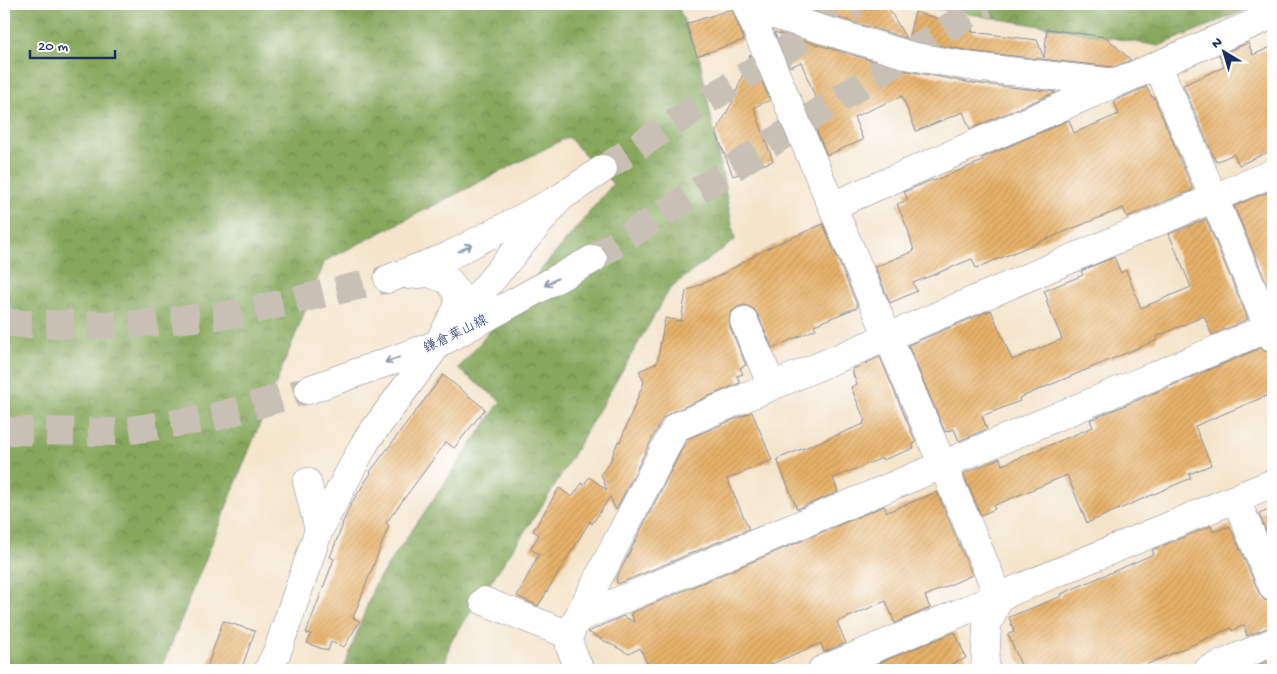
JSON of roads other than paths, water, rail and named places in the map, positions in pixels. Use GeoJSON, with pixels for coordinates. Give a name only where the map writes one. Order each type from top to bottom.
{"type":"FeatureCollection","features":[{"type":"Feature","properties":{"kind":"street"},"geometry":{"type":"LineString","coordinates":[[985,670],[987,626],[998,597],[747,7],[911,56],[974,67],[1119,83]]}},
{"type":"Feature","properties":{"kind":"street"},"geometry":{"type":"LineString","coordinates":[[832,206],[1273,15]]}},
{"type":"Feature","properties":{"kind":"street"},"geometry":{"type":"LineString","coordinates":[[484,601],[574,626],[942,465],[1272,331],[1158,66]]}},
{"type":"Feature","properties":{"kind":"street"},"geometry":{"type":"LineString","coordinates":[[438,344],[458,307],[457,293],[448,280],[429,273],[392,277],[449,256],[560,198],[603,169]]}},
{"type":"Feature","properties":{"kind":"street"},"geometry":{"type":"LineString","coordinates":[[580,670],[570,647],[574,626],[676,427],[1273,173]]}},
{"type":"Feature","properties":{"kind":"street"},"geometry":{"type":"LineString","coordinates":[[268,670],[277,652],[319,530],[366,441],[438,344],[560,198]]}},
{"type":"Feature","properties":{"kind":"street","name":"鎌倉葉山線"},"geometry":{"type":"LineString","coordinates":[[308,390],[438,344],[593,259]]}},
{"type":"Feature","properties":{"kind":"street"},"geometry":{"type":"LineString","coordinates":[[744,321],[772,386]]}},
{"type":"Feature","properties":{"kind":"street"},"geometry":{"type":"LineString","coordinates":[[307,482],[319,530]]}},
{"type":"Feature","properties":{"kind":"street"},"geometry":{"type":"LineString","coordinates":[[822,670],[1273,483]]}},
{"type":"Feature","properties":{"kind":"street"},"geometry":{"type":"LineString","coordinates":[[1236,499],[1273,587]]}},
{"type":"Feature","properties":{"kind":"street"},"geometry":{"type":"LineString","coordinates":[[1208,670],[1273,642]]}},
{"type":"Feature","properties":{"kind":"tunnel"},"geometry":{"type":"LineString","coordinates":[[603,169],[855,4]]}},
{"type":"Feature","properties":{"kind":"tunnel"},"geometry":{"type":"LineString","coordinates":[[593,259],[985,4]]}},
{"type":"Feature","properties":{"kind":"tunnel"},"geometry":{"type":"LineString","coordinates":[[4,322],[23,324],[125,325],[236,314],[388,279]]}},
{"type":"Feature","properties":{"kind":"tunnel"},"geometry":{"type":"LineString","coordinates":[[4,431],[117,432],[211,418],[308,390]]}}]}
